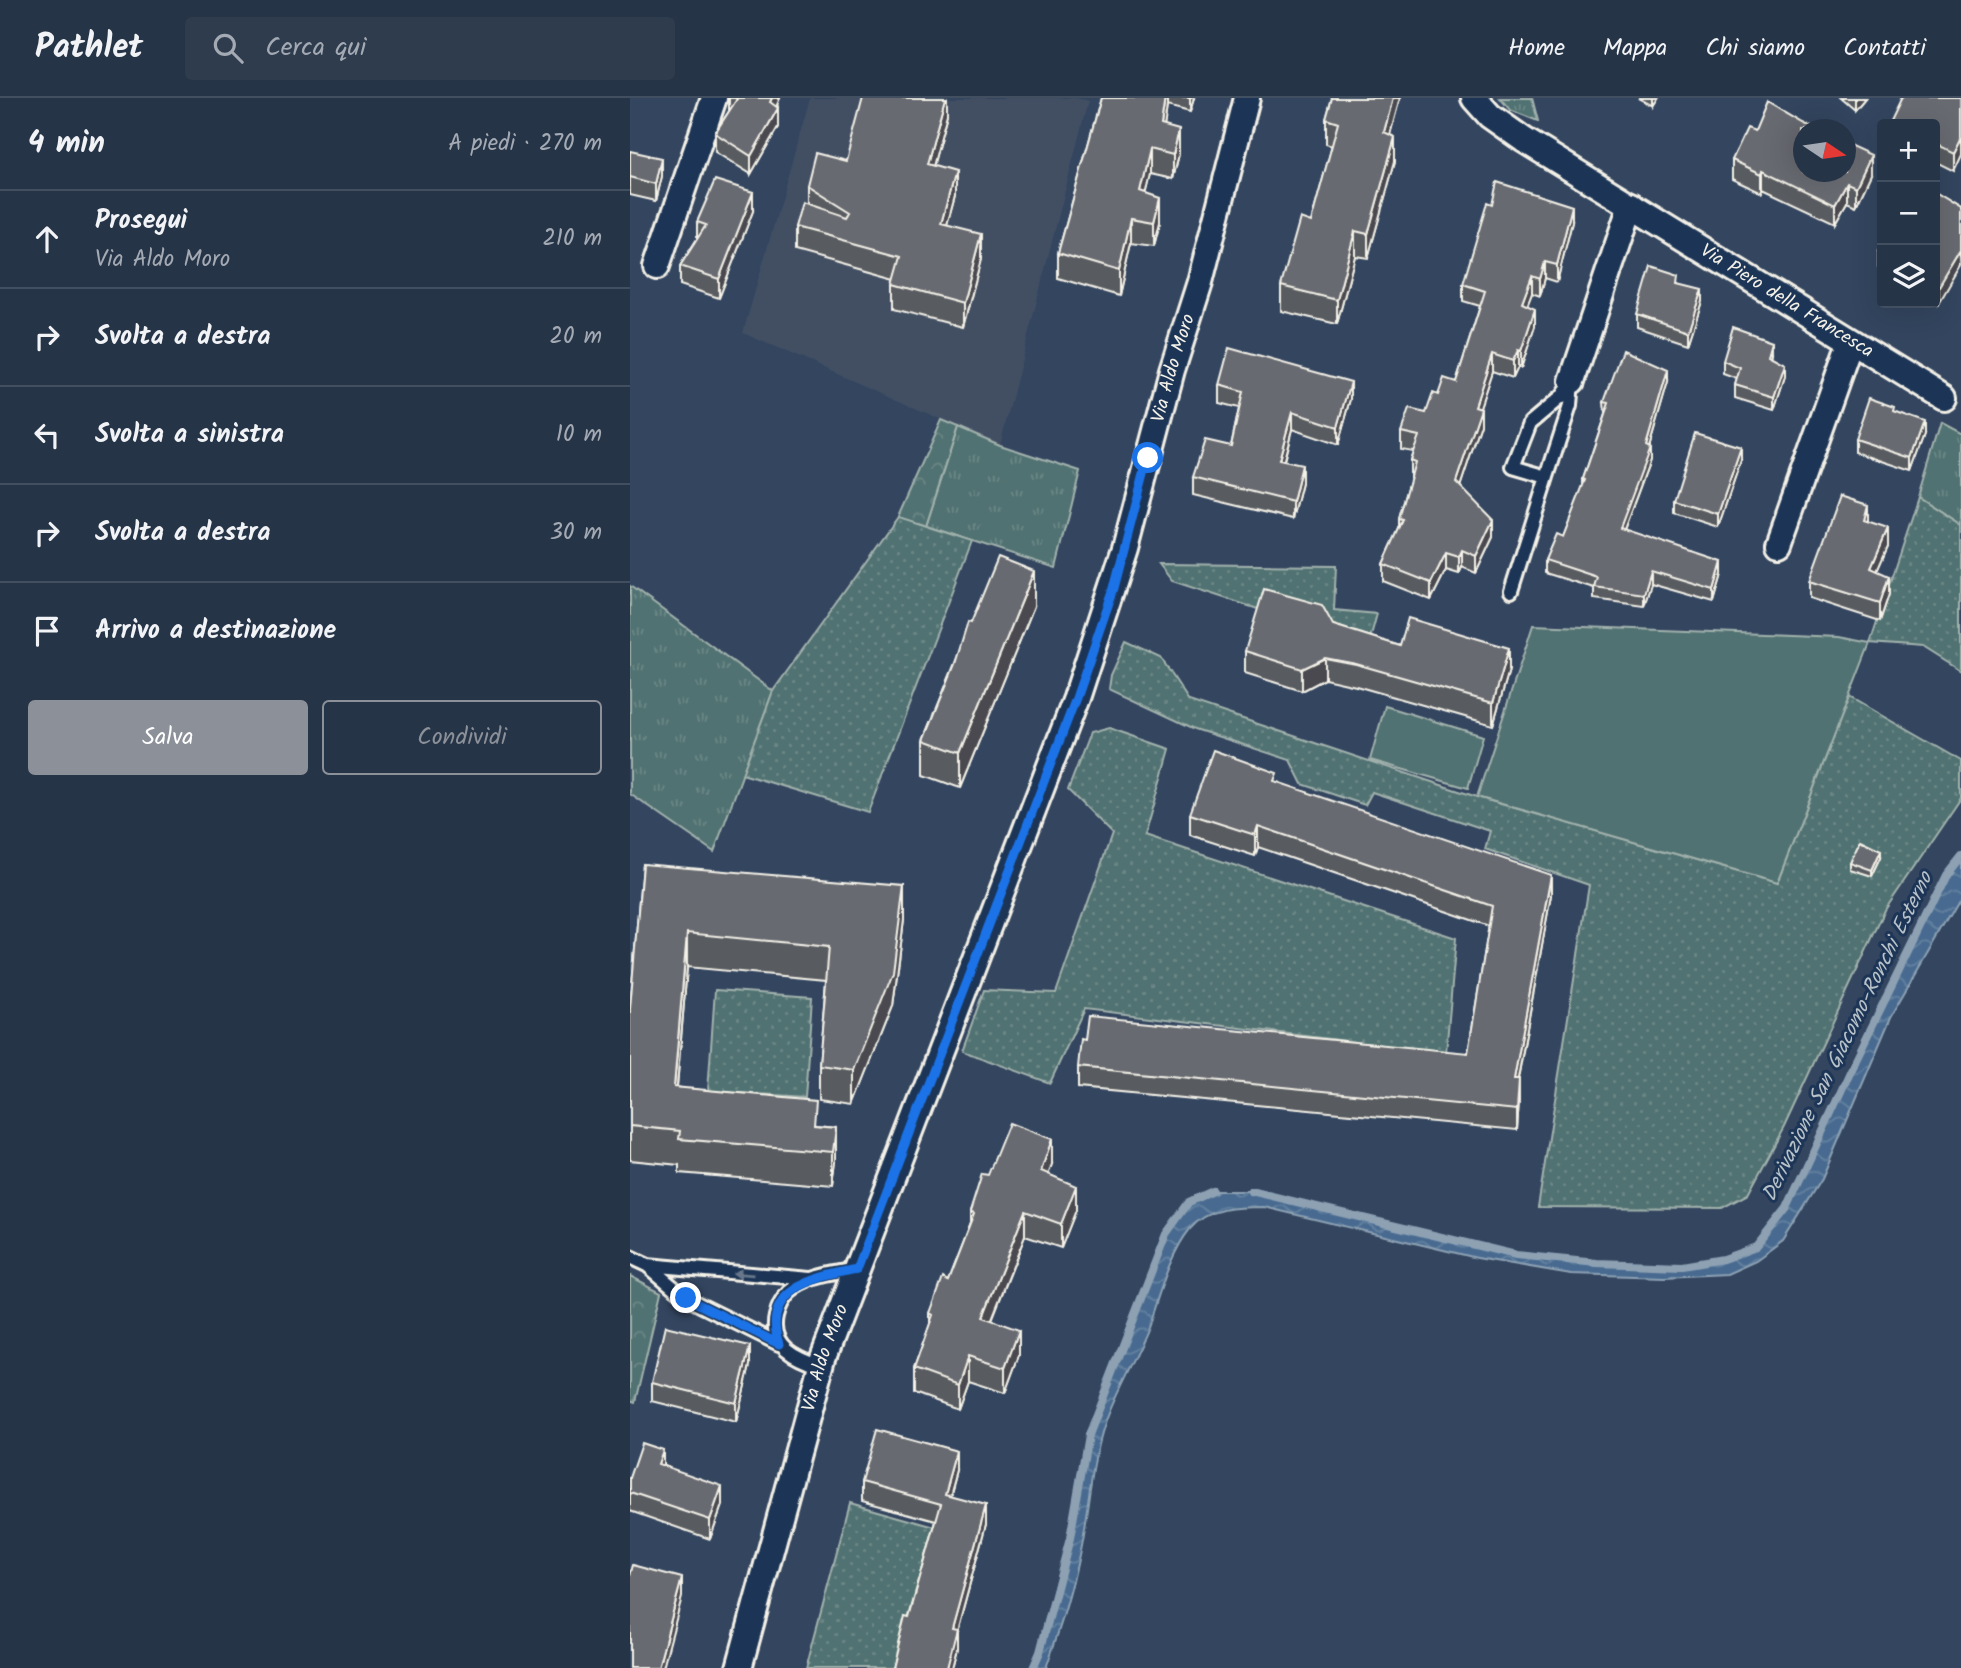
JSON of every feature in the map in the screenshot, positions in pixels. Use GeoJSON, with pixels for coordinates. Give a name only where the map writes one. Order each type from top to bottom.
{"type":"FeatureCollection","features":[{"type":"Feature","properties":{"kind":"street"},"geometry":{"type":"LineString","coordinates":[[657,267],[714,98]]}},
{"type":"Feature","properties":{"kind":"street","name":"Via Aldo Moro"},"geometry":{"type":"LineString","coordinates":[[739,1668],[821,1366],[1054,757],[1114,588],[1172,370],[1200,282],[1247,98]]}},
{"type":"Feature","properties":{"kind":"street","name":"Via Piero della Francesca"},"geometry":{"type":"LineString","coordinates":[[1474,98],[1490,116],[1524,140],[1850,343],[1944,398]]}},
{"type":"Feature","properties":{"kind":"street"},"geometry":{"type":"LineString","coordinates":[[1572,381],[1631,205]]}},
{"type":"Feature","properties":{"kind":"street"},"geometry":{"type":"LineString","coordinates":[[1779,544],[1850,343]]}},
{"type":"Feature","properties":{"kind":"lane"},"geometry":{"type":"LineString","coordinates":[[1547,477],[1513,467],[1530,423],[1561,397],[1572,381]]}},
{"type":"Feature","properties":{"kind":"lane"},"geometry":{"type":"LineString","coordinates":[[1511,591],[1570,406],[1572,381]]}},
{"type":"Feature","properties":{"kind":"lane"},"geometry":{"type":"LineString","coordinates":[[630,1257],[647,1265],[686,1298],[779,1344],[799,1359],[821,1366]]}},
{"type":"Feature","properties":{"kind":"lane"},"geometry":{"type":"LineString","coordinates":[[647,1265],[811,1279],[857,1269]]}},
{"type":"Feature","properties":{"kind":"lane"},"geometry":{"type":"LineString","coordinates":[[779,1344],[774,1328],[779,1306],[789,1292],[811,1279]]}},
{"type":"Feature","properties":{"kind":"shaded area"},"geometry":{"type":"Polygon","coordinates":[[[810,98],[1076,98],[1088,101],[1000,445],[743,333],[810,98]]]}},
{"type":"Feature","properties":{"kind":"green space"},"geometry":{"type":"Polygon","coordinates":[[[1500,98],[1532,98],[1538,121],[1510,110],[1500,98]]]}},
{"type":"Feature","properties":{"kind":"green space"},"geometry":{"type":"Polygon","coordinates":[[[941,420],[958,427],[926,526],[898,517],[941,420]]]}},
{"type":"Feature","properties":{"kind":"green space"},"geometry":{"type":"Polygon","coordinates":[[[1940,423],[1961,434],[1961,525],[1918,497],[1940,423]]]}},
{"type":"Feature","properties":{"kind":"green space"},"geometry":{"type":"Polygon","coordinates":[[[958,427],[1000,445],[1080,471],[1056,568],[926,526],[958,427]]]}},
{"type":"Feature","properties":{"kind":"green space"},"geometry":{"type":"Polygon","coordinates":[[[1918,497],[1961,525],[1961,671],[1923,647],[1870,643],[1918,497]]]}},
{"type":"Feature","properties":{"kind":"green space"},"geometry":{"type":"Polygon","coordinates":[[[898,517],[972,541],[868,812],[742,774],[773,691],[898,517]]]}},
{"type":"Feature","properties":{"kind":"green space"},"geometry":{"type":"Polygon","coordinates":[[[1159,564],[1336,566],[1334,610],[1377,614],[1365,657],[1264,611],[1172,581],[1159,564]]]}},
{"type":"Feature","properties":{"kind":"green space"},"geometry":{"type":"Polygon","coordinates":[[[630,586],[773,691],[714,852],[630,794],[630,586]]]}},
{"type":"Feature","properties":{"kind":"green space"},"geometry":{"type":"Polygon","coordinates":[[[1533,625],[1839,637],[1870,643],[1777,883],[1477,797],[1533,625]]]}},
{"type":"Feature","properties":{"kind":"green space"},"geometry":{"type":"Polygon","coordinates":[[[1126,642],[1161,658],[1189,701],[1477,797],[1777,883],[1849,697],[1961,761],[1961,798],[1885,910],[1784,1127],[1748,1194],[1722,1208],[1538,1207],[1589,885],[1485,849],[1490,831],[1372,792],[1365,805],[1302,784],[1290,760],[1195,729],[1109,689],[1111,675],[1126,642]]]}},
{"type":"Feature","properties":{"kind":"green space"},"geometry":{"type":"Polygon","coordinates":[[[1385,706],[1483,736],[1468,788],[1370,760],[1385,706]]]}},
{"type":"Feature","properties":{"kind":"green space"},"geometry":{"type":"Polygon","coordinates":[[[1109,728],[1170,749],[1145,836],[1456,938],[1446,1053],[1084,1009],[1050,1083],[962,1051],[984,990],[1056,993],[1112,834],[1068,790],[1090,733],[1109,728]]]}},
{"type":"Feature","properties":{"kind":"green space"},"geometry":{"type":"Polygon","coordinates":[[[715,990],[812,997],[805,1097],[708,1091],[715,990]]]}},
{"type":"Feature","properties":{"kind":"green space"},"geometry":{"type":"Polygon","coordinates":[[[630,1276],[661,1292],[635,1402],[630,1400],[630,1276]]]}},
{"type":"Feature","properties":{"kind":"green space"},"geometry":{"type":"Polygon","coordinates":[[[850,1503],[935,1527],[893,1668],[806,1668],[850,1503]]]}},
{"type":"Feature","properties":{"kind":"water"},"geometry":{"type":"Polygon","coordinates":[[[1961,856],[1961,896],[1891,1017],[1822,1179],[1783,1241],[1756,1261],[1727,1274],[1664,1277],[1571,1274],[1477,1258],[1264,1207],[1215,1212],[1197,1222],[1176,1251],[1148,1327],[1099,1439],[1080,1550],[1065,1609],[1046,1668],[1033,1668],[1040,1652],[1070,1538],[1088,1435],[1166,1234],[1189,1202],[1207,1191],[1255,1191],[1515,1255],[1597,1263],[1682,1266],[1723,1259],[1756,1247],[1787,1208],[1946,875],[1961,856]]]}},
{"type":"Feature","properties":{"kind":"building"},"geometry":{"type":"Polygon","coordinates":[[[735,98],[772,98],[770,102],[778,108],[751,156],[715,133],[737,99],[735,98]]]}},
{"type":"Feature","properties":{"kind":"building"},"geometry":{"type":"Polygon","coordinates":[[[863,98],[945,98],[927,164],[955,172],[941,224],[981,234],[963,303],[894,284],[902,256],[795,227],[802,202],[847,217],[850,212],[807,185],[815,153],[846,161],[863,98]]]}},
{"type":"Feature","properties":{"kind":"building"},"geometry":{"type":"Polygon","coordinates":[[[1101,98],[1165,98],[1161,125],[1179,130],[1173,155],[1150,149],[1140,191],[1160,198],[1154,222],[1131,218],[1119,271],[1058,253],[1101,98]]]}},
{"type":"Feature","properties":{"kind":"building"},"geometry":{"type":"Polygon","coordinates":[[[1332,98],[1393,98],[1384,132],[1395,137],[1368,234],[1355,231],[1337,300],[1281,286],[1300,218],[1311,222],[1338,123],[1326,119],[1332,98]]]}},
{"type":"Feature","properties":{"kind":"building"},"geometry":{"type":"Polygon","coordinates":[[[1901,98],[1961,98],[1961,136],[1953,152],[1940,146],[1940,119],[1891,119],[1901,98]]]}},
{"type":"Feature","properties":{"kind":"building"},"geometry":{"type":"Polygon","coordinates":[[[1767,102],[1796,119],[1793,119],[1793,182],[1856,182],[1856,148],[1871,155],[1856,187],[1847,183],[1835,205],[1763,170],[1762,174],[1732,160],[1747,128],[1755,131],[1767,102]]]}},
{"type":"Feature","properties":{"kind":"building"},"geometry":{"type":"Polygon","coordinates":[[[630,151],[662,158],[656,184],[630,177],[630,151]]]}},
{"type":"Feature","properties":{"kind":"building"},"geometry":{"type":"Polygon","coordinates":[[[715,180],[753,192],[719,279],[680,266],[706,225],[697,222],[715,180]]]}},
{"type":"Feature","properties":{"kind":"building"},"geometry":{"type":"Polygon","coordinates":[[[1497,182],[1572,206],[1557,265],[1545,262],[1540,279],[1532,276],[1522,303],[1535,309],[1521,351],[1518,350],[1513,361],[1492,354],[1475,406],[1481,408],[1456,482],[1493,520],[1476,556],[1462,550],[1459,557],[1446,553],[1431,583],[1383,564],[1403,520],[1399,519],[1415,462],[1410,460],[1419,436],[1401,432],[1409,409],[1426,413],[1433,393],[1438,395],[1444,378],[1456,382],[1485,291],[1463,284],[1487,203],[1492,205],[1497,182]]]}},
{"type":"Feature","properties":{"kind":"building"},"geometry":{"type":"Polygon","coordinates":[[[1940,196],[1961,209],[1961,250],[1940,285],[1940,196]]]}},
{"type":"Feature","properties":{"kind":"building"},"geometry":{"type":"Polygon","coordinates":[[[1651,266],[1679,275],[1678,283],[1702,289],[1688,331],[1637,314],[1651,266]]]}},
{"type":"Feature","properties":{"kind":"building"},"geometry":{"type":"Polygon","coordinates":[[[1733,327],[1772,341],[1768,355],[1785,364],[1774,397],[1735,385],[1740,368],[1723,361],[1733,327]]]}},
{"type":"Feature","properties":{"kind":"building"},"geometry":{"type":"Polygon","coordinates":[[[1229,348],[1351,382],[1338,427],[1292,412],[1279,460],[1302,465],[1293,502],[1193,477],[1205,440],[1231,446],[1243,392],[1219,385],[1229,348]]]}},
{"type":"Feature","properties":{"kind":"building"},"geometry":{"type":"Polygon","coordinates":[[[1623,350],[1668,370],[1646,446],[1650,448],[1620,528],[1722,562],[1714,590],[1651,571],[1644,594],[1594,587],[1597,577],[1545,560],[1556,534],[1563,537],[1585,480],[1583,479],[1609,403],[1604,402],[1623,350]]]}},
{"type":"Feature","properties":{"kind":"building"},"geometry":{"type":"Polygon","coordinates":[[[1869,398],[1895,407],[1894,411],[1925,422],[1912,458],[1855,439],[1869,398]]]}},
{"type":"Feature","properties":{"kind":"building"},"geometry":{"type":"Polygon","coordinates":[[[1695,433],[1741,447],[1718,514],[1674,500],[1695,433]]]}},
{"type":"Feature","properties":{"kind":"building"},"geometry":{"type":"Polygon","coordinates":[[[1840,496],[1868,505],[1864,520],[1888,528],[1871,568],[1889,576],[1880,603],[1809,581],[1840,496]]]}},
{"type":"Feature","properties":{"kind":"building"},"geometry":{"type":"Polygon","coordinates":[[[998,557],[1034,571],[960,753],[924,740],[955,664],[968,622],[971,623],[998,557]]]}},
{"type":"Feature","properties":{"kind":"building"},"geometry":{"type":"Polygon","coordinates":[[[1264,589],[1322,605],[1333,625],[1400,646],[1408,618],[1509,648],[1493,703],[1356,664],[1325,658],[1302,669],[1245,651],[1264,589]]]}},
{"type":"Feature","properties":{"kind":"building"},"geometry":{"type":"Polygon","coordinates":[[[1213,750],[1277,773],[1274,781],[1551,875],[1514,1079],[1519,1079],[1517,1110],[1078,1067],[1081,1039],[1085,1040],[1088,1016],[1468,1053],[1492,906],[1258,826],[1255,835],[1190,814],[1213,750]]]}},
{"type":"Feature","properties":{"kind":"building"},"geometry":{"type":"Polygon","coordinates":[[[1860,840],[1881,850],[1872,870],[1850,862],[1860,840]]]}},
{"type":"Feature","properties":{"kind":"building"},"geometry":{"type":"Polygon","coordinates":[[[642,864],[904,886],[893,972],[854,1070],[819,1065],[829,947],[687,933],[674,1087],[816,1100],[814,1125],[836,1127],[833,1152],[679,1139],[680,1131],[630,1126],[630,1009],[642,864]]]}},
{"type":"Feature","properties":{"kind":"building"},"geometry":{"type":"Polygon","coordinates":[[[1009,1123],[1052,1139],[1041,1171],[1076,1186],[1061,1224],[1025,1211],[983,1317],[1019,1330],[1005,1368],[968,1356],[958,1385],[914,1369],[943,1278],[948,1281],[974,1214],[970,1212],[982,1174],[988,1175],[1009,1123]]]}},
{"type":"Feature","properties":{"kind":"building"},"geometry":{"type":"Polygon","coordinates":[[[665,1326],[750,1346],[736,1403],[652,1382],[665,1326]]]}},
{"type":"Feature","properties":{"kind":"building"},"geometry":{"type":"Polygon","coordinates":[[[877,1429],[957,1451],[945,1494],[986,1505],[952,1628],[957,1629],[947,1668],[892,1668],[905,1616],[909,1617],[941,1504],[862,1482],[877,1429]]]}},
{"type":"Feature","properties":{"kind":"building"},"geometry":{"type":"Polygon","coordinates":[[[642,1443],[663,1450],[658,1464],[722,1486],[710,1520],[630,1493],[630,1478],[642,1443]]]}},
{"type":"Feature","properties":{"kind":"building"},"geometry":{"type":"Polygon","coordinates":[[[633,1565],[682,1578],[658,1668],[630,1668],[630,1576],[633,1565]]]}},
{"type":"Feature","properties":{"kind":"waterway","name":"Derivazione San Giacomo-Ronchi Esterno"},"geometry":{"type":"LineString","coordinates":[[1251,1191],[1516,1255],[1597,1263],[1682,1266],[1723,1259],[1756,1247],[1787,1208],[1946,875],[1961,856]]}},
{"type":"Feature","properties":{"kind":"waterway","name":"Derivazione San Giacomo-Ronchi Esterno"},"geometry":{"type":"LineString","coordinates":[[1033,1668],[1040,1652],[1070,1538],[1088,1435],[1166,1234],[1189,1202],[1213,1191]]}},
{"type":"Feature","properties":{"kind":"route"},"geometry":{"type":"LineString","coordinates":[[686,1298],[779,1344],[774,1328],[779,1306],[789,1292],[811,1279],[857,1269],[1076,698],[1114,588],[1148,458]]}}]}
